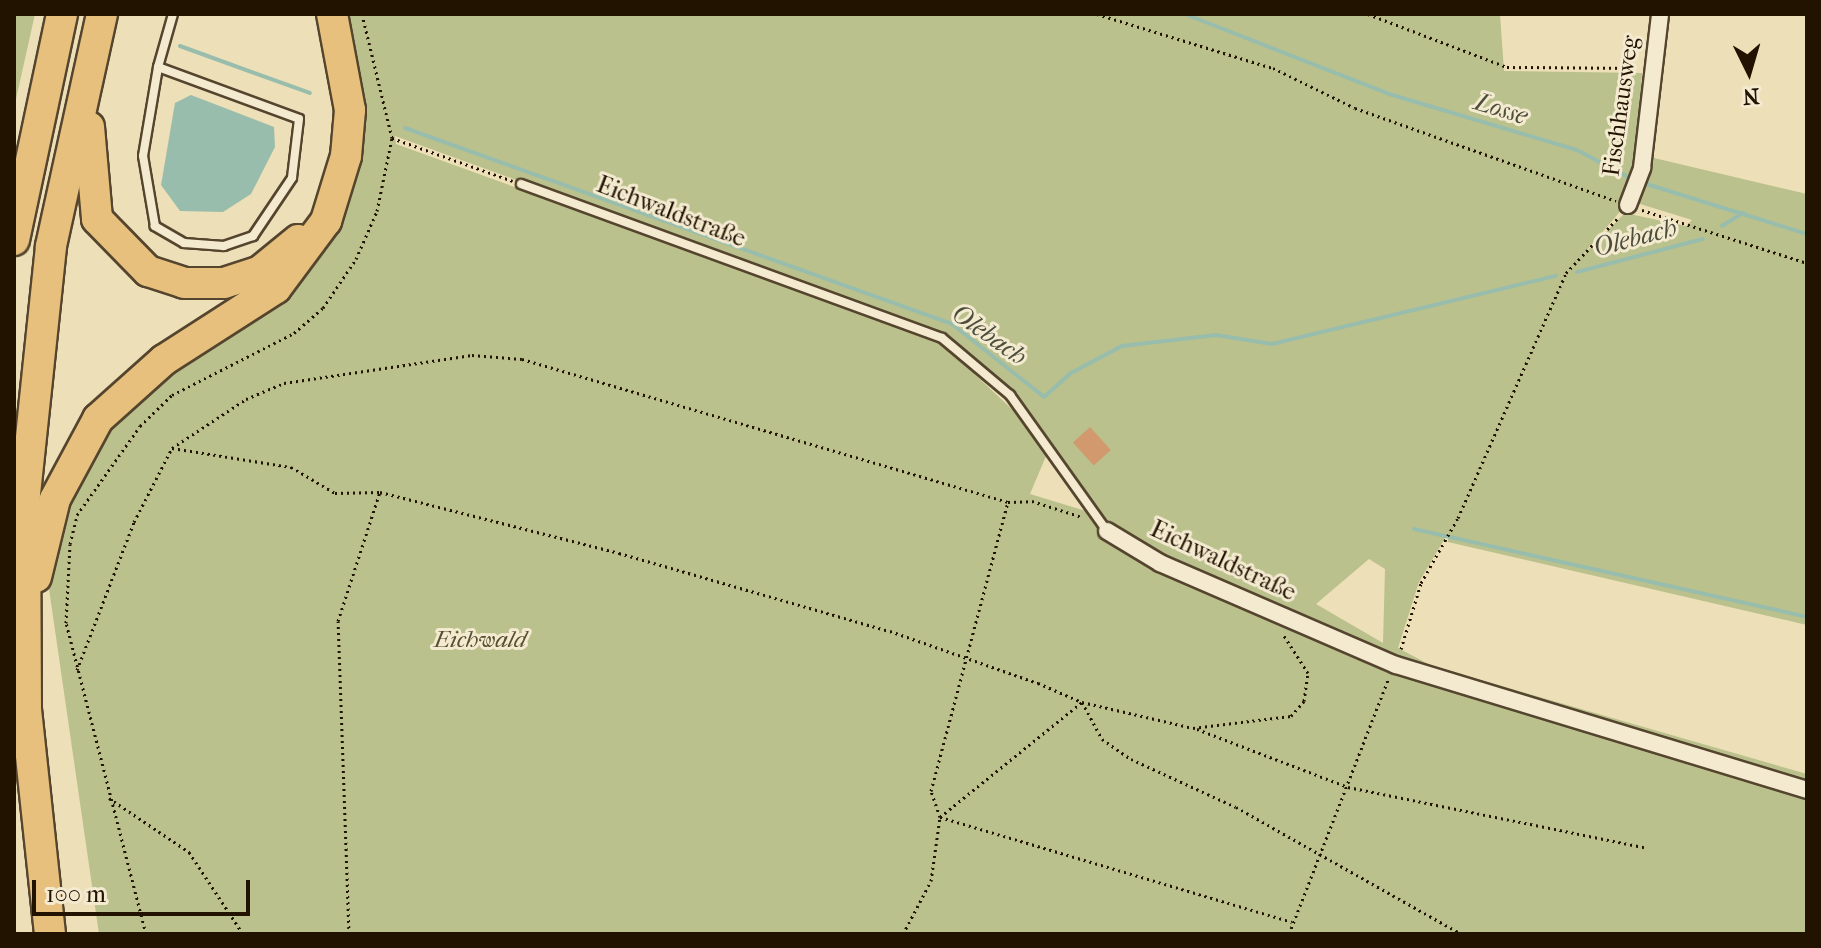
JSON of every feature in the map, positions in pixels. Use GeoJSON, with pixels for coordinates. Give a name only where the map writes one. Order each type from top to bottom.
{"type":"FeatureCollection","features":[{"type":"Feature","properties":{"kind":"highway"},"geometry":{"type":"LineString","coordinates":[[14,240],[62,14]]}},
{"type":"Feature","properties":{"kind":"highway"},"geometry":{"type":"LineString","coordinates":[[102,14],[87,141],[97,219],[148,271],[203,284],[242,279],[276,262],[302,236],[323,196],[340,110],[321,14]]}},
{"type":"Feature","properties":{"kind":"highway"},"geometry":{"type":"LineString","coordinates":[[50,934],[23,638],[34,362],[62,183],[102,14]]}},
{"type":"Feature","properties":{"kind":"highway"},"geometry":{"type":"LineString","coordinates":[[23,638],[55,499],[83,440],[141,377],[276,288],[326,221],[341,178],[350,110],[332,14]]}},
{"type":"Feature","properties":{"kind":"street","name":"Fischhausweg"},"geometry":{"type":"LineString","coordinates":[[1628,205],[1642,168],[1649,69],[1660,14]]}},
{"type":"Feature","properties":{"kind":"street","name":"Eichwaldstraße"},"geometry":{"type":"LineString","coordinates":[[1107,531],[1160,563],[1396,665],[1807,790]]}},
{"type":"Feature","properties":{"kind":"lane"},"geometry":{"type":"LineString","coordinates":[[158,67],[299,119],[292,178],[253,236],[224,246],[184,243],[155,226],[143,156],[158,67],[173,14]]}},
{"type":"Feature","properties":{"kind":"lane","name":"Eichwaldstraße"},"geometry":{"type":"LineString","coordinates":[[521,184],[942,338],[1010,395],[1107,531]]}},
{"type":"Feature","properties":{"kind":"path"},"geometry":{"type":"LineString","coordinates":[[146,934],[72,645],[65,575],[77,515],[118,452],[172,395],[294,333],[323,308],[377,211],[392,138],[362,14]]}},
{"type":"Feature","properties":{"kind":"path"},"geometry":{"type":"LineString","coordinates":[[1097,14],[1273,68],[1355,108],[1628,205],[1807,263]]}},
{"type":"Feature","properties":{"kind":"path"},"geometry":{"type":"LineString","coordinates":[[1368,14],[1507,67],[1649,69]]}},
{"type":"Feature","properties":{"kind":"path"},"geometry":{"type":"LineString","coordinates":[[392,138],[521,184]]}},
{"type":"Feature","properties":{"kind":"path"},"geometry":{"type":"LineString","coordinates":[[1289,934],[1316,855],[1348,787],[1396,665],[1421,583],[1446,541],[1566,273],[1628,205]]}},
{"type":"Feature","properties":{"kind":"path"},"geometry":{"type":"LineString","coordinates":[[77,670],[134,522],[172,448],[246,399],[284,383],[472,355],[579,371],[1008,502],[1066,508],[1107,531]]}},
{"type":"Feature","properties":{"kind":"path"},"geometry":{"type":"LineString","coordinates":[[172,448],[291,467],[335,493],[380,492],[705,578],[963,659],[1082,702],[1193,728],[1348,787],[1644,847]]}},
{"type":"Feature","properties":{"kind":"path"},"geometry":{"type":"LineString","coordinates":[[349,934],[338,621],[380,492]]}},
{"type":"Feature","properties":{"kind":"path"},"geometry":{"type":"LineString","coordinates":[[903,934],[931,881],[940,817],[931,791],[963,659],[1008,502]]}},
{"type":"Feature","properties":{"kind":"path"},"geometry":{"type":"LineString","coordinates":[[1193,728],[1291,716],[1304,701],[1308,673],[1275,612]]}},
{"type":"Feature","properties":{"kind":"path"},"geometry":{"type":"LineString","coordinates":[[940,817],[1082,702]]}},
{"type":"Feature","properties":{"kind":"path"},"geometry":{"type":"LineString","coordinates":[[1082,702],[1102,739],[1131,759],[1236,807],[1316,855],[1461,934]]}},
{"type":"Feature","properties":{"kind":"path"},"geometry":{"type":"LineString","coordinates":[[109,798],[189,852],[243,934]]}},
{"type":"Feature","properties":{"kind":"path"},"geometry":{"type":"LineString","coordinates":[[940,817],[1293,922]]}},
{"type":"Feature","properties":{"kind":"green space"},"geometry":{"type":"Polygon","coordinates":[[[14,14],[35,14],[14,108],[14,14]]]}},
{"type":"Feature","properties":{"kind":"green space","name":"Eichwald"},"geometry":{"type":"Polygon","coordinates":[[[336,14],[1500,14],[1504,71],[1642,73],[1637,154],[1807,194],[1807,625],[1448,542],[1448,533],[1419,582],[1398,648],[1432,666],[1807,774],[1807,934],[99,934],[47,575],[82,458],[147,383],[345,193],[336,14]],[[395,136],[396,144],[939,341],[1031,427],[1046,456],[1030,494],[1099,515],[1012,393],[944,335],[395,136]],[[1637,203],[1624,207],[1580,258],[1625,213],[1686,226],[1692,220],[1637,203]],[[1369,559],[1316,604],[1383,643],[1385,569],[1369,559]]]}},
{"type":"Feature","properties":{"kind":"shaded area"},"geometry":{"type":"Polygon","coordinates":[[[191,95],[274,127],[275,147],[251,194],[223,212],[180,211],[161,185],[175,103],[191,95]]]}},
{"type":"Feature","properties":{"kind":"building"},"geometry":{"type":"Polygon","coordinates":[[[1090,427],[1111,450],[1094,465],[1073,442],[1090,427]]]}},
{"type":"Feature","properties":{"kind":"waterway","name":"Losse"},"geometry":{"type":"LineString","coordinates":[[1185,14],[1389,94],[1577,150],[1632,179]]}},
{"type":"Feature","properties":{"kind":"waterway","name":"Olebach"},"geometry":{"type":"LineString","coordinates":[[180,46],[310,93]]}},
{"type":"Feature","properties":{"kind":"waterway","name":"Olebach"},"geometry":{"type":"LineString","coordinates":[[405,128],[952,324],[1044,397],[1071,373],[1122,346],[1216,335],[1272,344],[1556,276]]}},
{"type":"Feature","properties":{"kind":"waterway","name":"Losse"},"geometry":{"type":"LineString","coordinates":[[1640,182],[1807,234]]}},
{"type":"Feature","properties":{"kind":"waterway","name":"Olebach"},"geometry":{"type":"LineString","coordinates":[[1722,226],[1743,213]]}},
{"type":"Feature","properties":{"kind":"waterway","name":"Olebach"},"geometry":{"type":"LineString","coordinates":[[1577,272],[1703,239]]}},
{"type":"Feature","properties":{"kind":"waterway"},"geometry":{"type":"LineString","coordinates":[[1414,529],[1807,617]]}}]}
